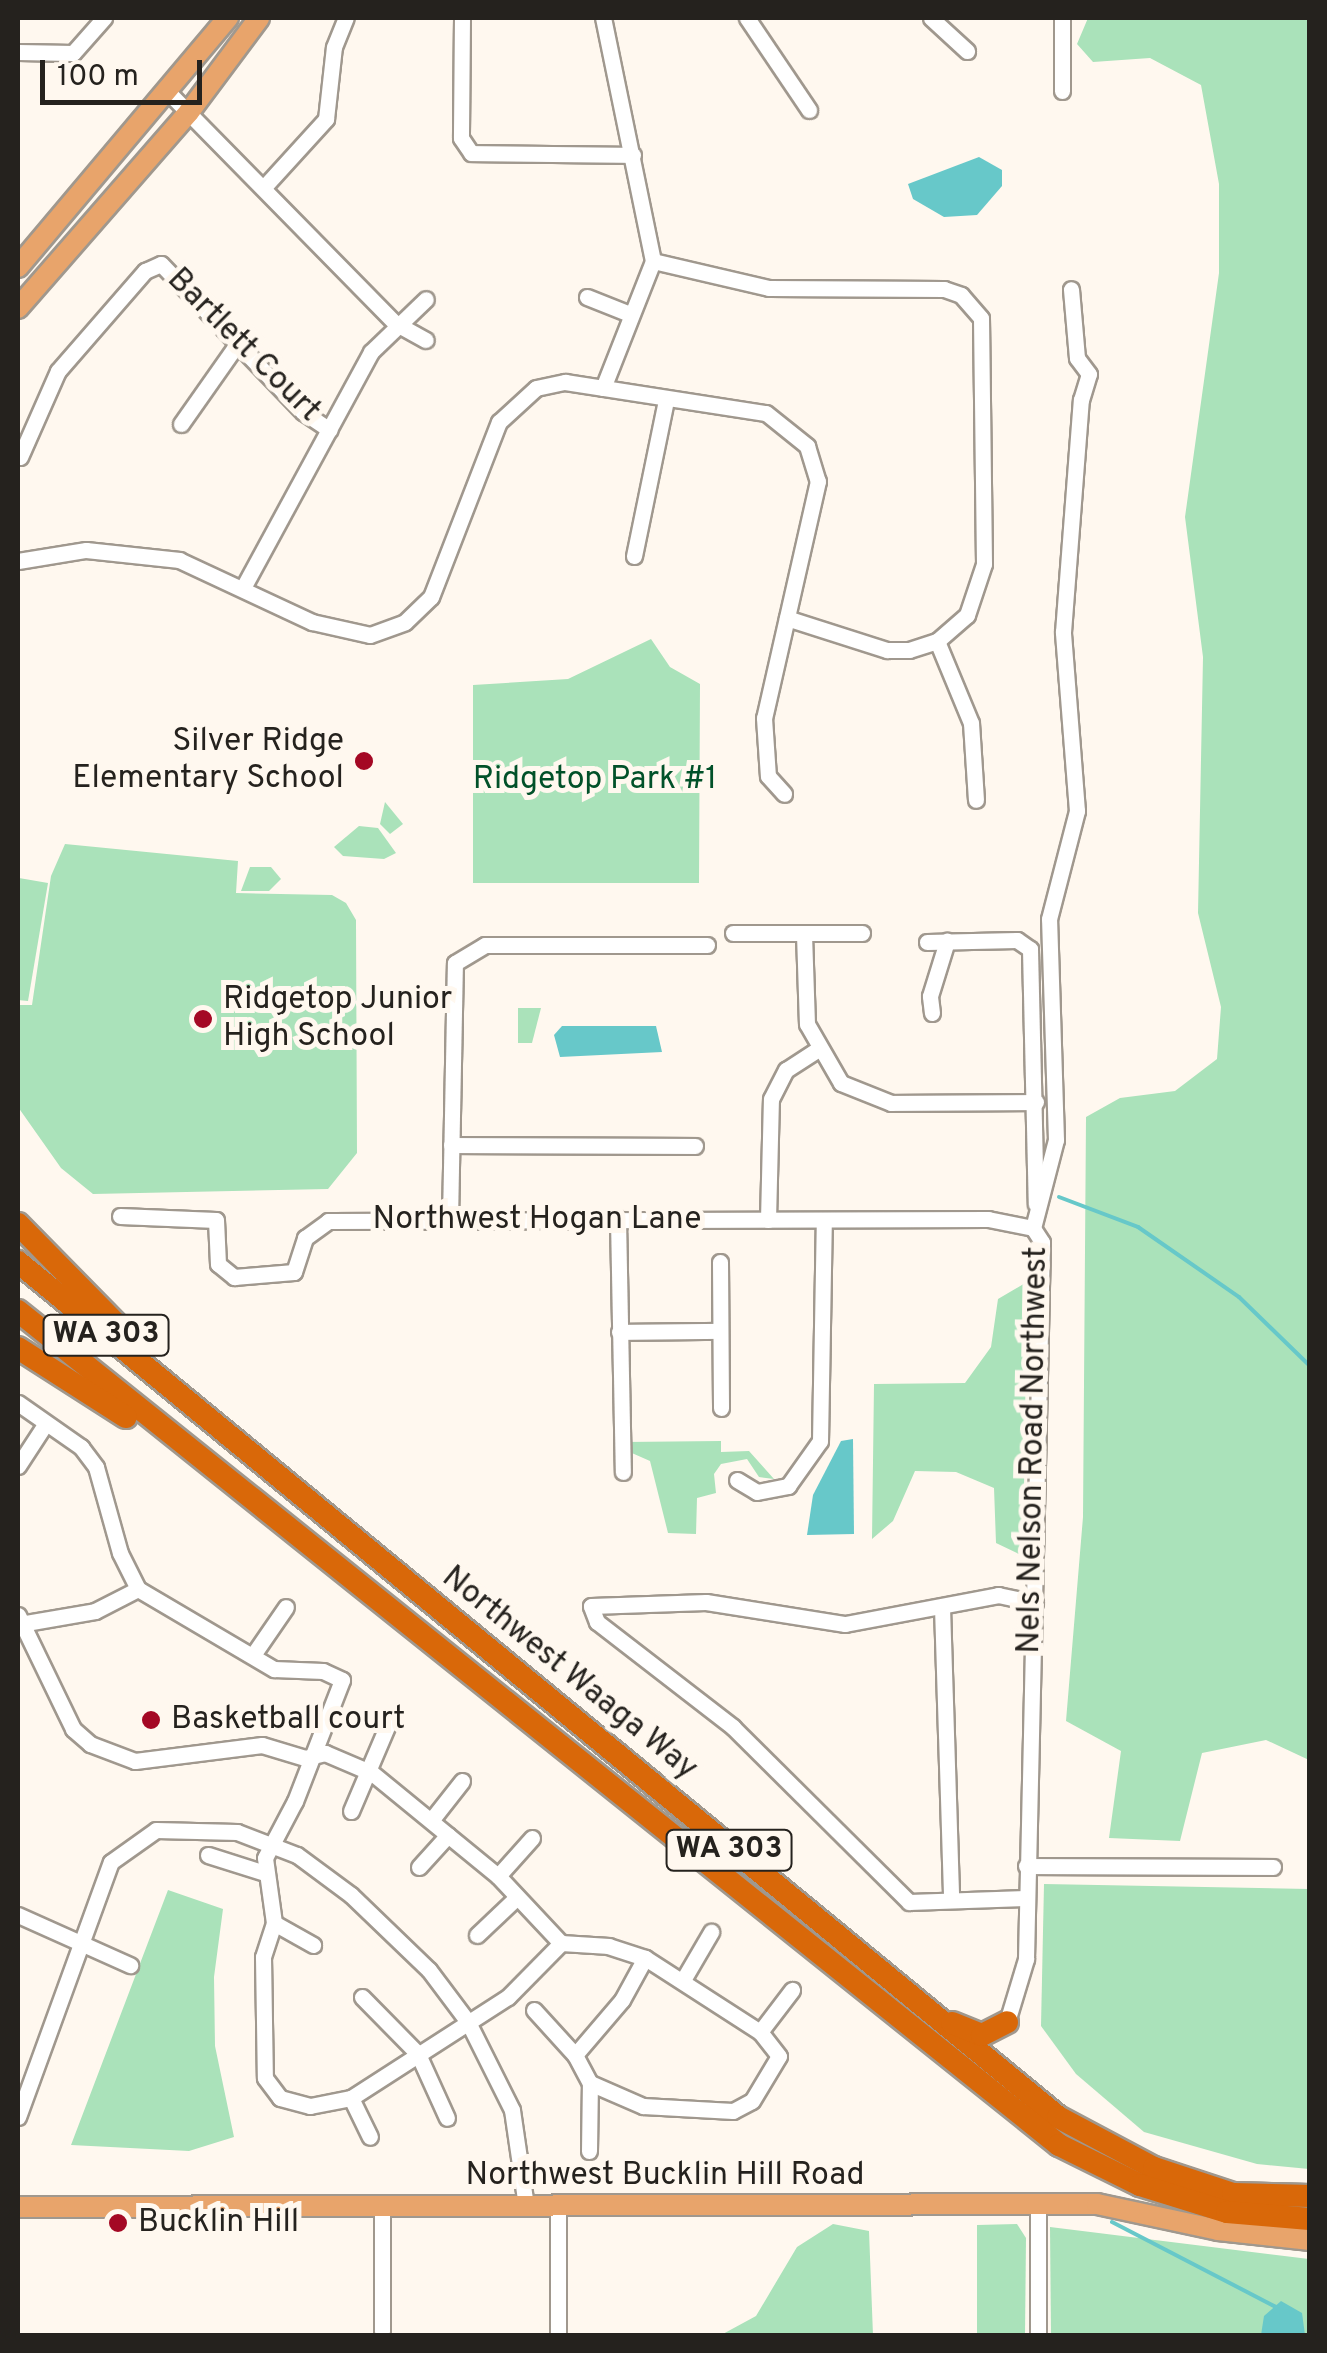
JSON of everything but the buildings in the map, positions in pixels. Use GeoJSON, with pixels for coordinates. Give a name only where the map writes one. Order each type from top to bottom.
{"type":"FeatureCollection","features":[{"type":"Feature","properties":{"kind":"highway"},"geometry":{"type":"LineString","coordinates":[[18,1224],[195,1408]]}},
{"type":"Feature","properties":{"kind":"highway","name":"Northwest Waaga Way"},"geometry":{"type":"LineString","coordinates":[[18,1262],[1058,2117],[1154,2168],[1233,2194],[1310,2196]]}},
{"type":"Feature","properties":{"kind":"highway","name":"Northwest Waaga Way"},"geometry":{"type":"LineString","coordinates":[[18,1311],[225,1482],[1059,2145],[1140,2185],[1227,2212],[1310,2220]]}},
{"type":"Feature","properties":{"kind":"highway"},"geometry":{"type":"LineString","coordinates":[[18,1348],[225,1482]]}},
{"type":"Feature","properties":{"kind":"highway"},"geometry":{"type":"LineString","coordinates":[[897,1987],[965,2031],[982,2036],[1007,2022]]}},
{"type":"Feature","properties":{"kind":"highway"},"geometry":{"type":"LineString","coordinates":[[1007,2022],[1002,2042],[1009,2068],[1058,2117]]}},
{"type":"Feature","properties":{"kind":"main road"},"geometry":{"type":"LineString","coordinates":[[18,268],[169,93],[228,18]]}},
{"type":"Feature","properties":{"kind":"main road"},"geometry":{"type":"LineString","coordinates":[[18,308],[190,112],[259,18]]}},
{"type":"Feature","properties":{"kind":"main road","name":"Northwest Bucklin Hill Road"},"geometry":{"type":"LineString","coordinates":[[18,2207],[1118,2206],[1218,2230],[1310,2240]]}},
{"type":"Feature","properties":{"kind":"street"},"geometry":{"type":"LineString","coordinates":[[18,52],[74,53],[104,18]]}},
{"type":"Feature","properties":{"kind":"street"},"geometry":{"type":"LineString","coordinates":[[265,186],[295,158],[326,119],[334,48],[346,18]]}},
{"type":"Feature","properties":{"kind":"street"},"geometry":{"type":"LineString","coordinates":[[462,18],[461,138],[471,153],[634,155]]}},
{"type":"Feature","properties":{"kind":"street"},"geometry":{"type":"LineString","coordinates":[[603,18],[653,261],[603,388]]}},
{"type":"Feature","properties":{"kind":"street"},"geometry":{"type":"LineString","coordinates":[[747,18],[809,110]]}},
{"type":"Feature","properties":{"kind":"street"},"geometry":{"type":"LineString","coordinates":[[931,18],[968,51]]}},
{"type":"Feature","properties":{"kind":"street"},"geometry":{"type":"LineString","coordinates":[[1062,18],[1062,91]]}},
{"type":"Feature","properties":{"kind":"street"},"geometry":{"type":"LineString","coordinates":[[169,93],[396,323],[426,340]]}},
{"type":"Feature","properties":{"kind":"street"},"geometry":{"type":"LineString","coordinates":[[653,261],[769,288],[944,289],[975,307],[984,330],[982,582],[967,615],[938,640],[888,650],[787,618]]}},
{"type":"Feature","properties":{"kind":"street","name":"Bartlett Court"},"geometry":{"type":"LineString","coordinates":[[20,457],[58,371],[145,271],[161,264],[330,430]]}},
{"type":"Feature","properties":{"kind":"street","name":"Nels Nelson Road Northwest"},"geometry":{"type":"LineString","coordinates":[[1007,2022],[1024,1979],[1042,1242],[1034,1224],[1056,1140],[1049,919],[1077,811],[1063,632],[1081,400],[1089,374],[1077,358],[1071,289]]}},
{"type":"Feature","properties":{"kind":"street"},"geometry":{"type":"LineString","coordinates":[[587,297],[630,314]]}},
{"type":"Feature","properties":{"kind":"street"},"geometry":{"type":"LineString","coordinates":[[244,586],[371,352],[396,323],[426,298]]}},
{"type":"Feature","properties":{"kind":"street"},"geometry":{"type":"LineString","coordinates":[[180,424],[238,343]]}},
{"type":"Feature","properties":{"kind":"street"},"geometry":{"type":"LineString","coordinates":[[18,560],[128,551],[180,560],[342,632],[370,635],[405,622],[437,584],[499,422],[518,398],[565,382],[766,413],[806,446],[816,465],[816,498],[764,736],[768,776],[784,794]]}},
{"type":"Feature","properties":{"kind":"street"},"geometry":{"type":"LineString","coordinates":[[634,556],[666,400]]}},
{"type":"Feature","properties":{"kind":"street"},"geometry":{"type":"LineString","coordinates":[[938,640],[971,723],[976,800]]}},
{"type":"Feature","properties":{"kind":"street"},"geometry":{"type":"LineString","coordinates":[[733,933],[862,933]]}},
{"type":"Feature","properties":{"kind":"street"},"geometry":{"type":"LineString","coordinates":[[804,934],[803,1000],[818,1050],[841,1082],[874,1101],[1036,1102]]}},
{"type":"Feature","properties":{"kind":"street"},"geometry":{"type":"LineString","coordinates":[[927,942],[1017,940],[1030,949],[1036,1102],[1034,1224]]}},
{"type":"Feature","properties":{"kind":"street"},"geometry":{"type":"LineString","coordinates":[[932,1013],[947,941]]}},
{"type":"Feature","properties":{"kind":"street"},"geometry":{"type":"LineString","coordinates":[[450,1220],[452,976],[464,953],[484,945],[707,945]]}},
{"type":"Feature","properties":{"kind":"street"},"geometry":{"type":"LineString","coordinates":[[768,1220],[772,1099],[786,1070],[818,1050]]}},
{"type":"Feature","properties":{"kind":"street"},"geometry":{"type":"LineString","coordinates":[[451,1145],[695,1146]]}},
{"type":"Feature","properties":{"kind":"street","name":"Northwest Hogan Lane"},"geometry":{"type":"LineString","coordinates":[[120,1216],[216,1220],[218,1264],[234,1277],[294,1272],[305,1238],[328,1222],[988,1219],[1034,1224]]}},
{"type":"Feature","properties":{"kind":"street"},"geometry":{"type":"LineString","coordinates":[[618,1218],[623,1472]]}},
{"type":"Feature","properties":{"kind":"street"},"geometry":{"type":"LineString","coordinates":[[737,1480],[757,1492],[788,1486],[820,1441],[824,1220]]}},
{"type":"Feature","properties":{"kind":"street"},"geometry":{"type":"LineString","coordinates":[[720,1262],[721,1408]]}},
{"type":"Feature","properties":{"kind":"street"},"geometry":{"type":"LineString","coordinates":[[618,1332],[720,1331]]}},
{"type":"Feature","properties":{"kind":"street"},"geometry":{"type":"LineString","coordinates":[[18,1403],[96,1467],[120,1553],[138,1589],[274,1669],[322,1671],[342,1680],[314,1755],[272,1844],[265,1873],[274,1924],[263,1958],[265,2078],[295,2104],[351,2098],[508,1997],[562,1943]]}},
{"type":"Feature","properties":{"kind":"street"},"geometry":{"type":"LineString","coordinates":[[18,1466],[46,1423]]}},
{"type":"Feature","properties":{"kind":"street"},"geometry":{"type":"LineString","coordinates":[[138,1589],[95,1611],[19,1620],[72,1729],[116,1755],[167,1760],[262,1745],[305,1758],[325,1752],[372,1772],[433,1818],[498,1876],[562,1943],[608,1946],[645,1958],[760,2032],[780,2056],[752,2101],[732,2111],[642,2106],[590,2083]]}},
{"type":"Feature","properties":{"kind":"street"},"geometry":{"type":"LineString","coordinates":[[1024,1898],[909,1902],[732,1727],[597,1622],[591,1606],[706,1602],[846,1624],[998,1595],[1035,1603]]}},
{"type":"Feature","properties":{"kind":"street"},"geometry":{"type":"LineString","coordinates":[[253,1654],[286,1607]]}},
{"type":"Feature","properties":{"kind":"street"},"geometry":{"type":"LineString","coordinates":[[942,1607],[950,1899]]}},
{"type":"Feature","properties":{"kind":"street"},"geometry":{"type":"LineString","coordinates":[[351,1811],[372,1772],[389,1722]]}},
{"type":"Feature","properties":{"kind":"street"},"geometry":{"type":"LineString","coordinates":[[433,1818],[462,1781]]}},
{"type":"Feature","properties":{"kind":"street"},"geometry":{"type":"LineString","coordinates":[[18,2117],[79,1938],[111,1862],[156,1830],[198,1826],[272,1844],[296,1855],[398,1936],[468,2022],[512,2110],[526,2206]]}},
{"type":"Feature","properties":{"kind":"street"},"geometry":{"type":"LineString","coordinates":[[420,1867],[448,1834]]}},
{"type":"Feature","properties":{"kind":"street"},"geometry":{"type":"LineString","coordinates":[[498,1876],[532,1838]]}},
{"type":"Feature","properties":{"kind":"street"},"geometry":{"type":"LineString","coordinates":[[208,1854],[265,1873]]}},
{"type":"Feature","properties":{"kind":"street"},"geometry":{"type":"LineString","coordinates":[[1026,1866],[1273,1868]]}},
{"type":"Feature","properties":{"kind":"street"},"geometry":{"type":"LineString","coordinates":[[476,1936],[518,1897]]}},
{"type":"Feature","properties":{"kind":"street"},"geometry":{"type":"LineString","coordinates":[[18,1915],[79,1938],[130,1966]]}},
{"type":"Feature","properties":{"kind":"street"},"geometry":{"type":"LineString","coordinates":[[274,1924],[312,1945]]}},
{"type":"Feature","properties":{"kind":"street"},"geometry":{"type":"LineString","coordinates":[[682,1980],[711,1932]]}},
{"type":"Feature","properties":{"kind":"street"},"geometry":{"type":"LineString","coordinates":[[574,2055],[622,2000],[645,1958]]}},
{"type":"Feature","properties":{"kind":"street"},"geometry":{"type":"LineString","coordinates":[[760,2032],[792,1990]]}},
{"type":"Feature","properties":{"kind":"street"},"geometry":{"type":"LineString","coordinates":[[362,1997],[418,2054],[447,2118]]}},
{"type":"Feature","properties":{"kind":"street"},"geometry":{"type":"LineString","coordinates":[[534,2010],[574,2055],[590,2083],[589,2151]]}},
{"type":"Feature","properties":{"kind":"street"},"geometry":{"type":"LineString","coordinates":[[351,2098],[370,2137]]}},
{"type":"Feature","properties":{"kind":"street"},"geometry":{"type":"LineString","coordinates":[[1038,2205],[1038,2336]]}},
{"type":"Feature","properties":{"kind":"street"},"geometry":{"type":"LineString","coordinates":[[558,2206],[558,2336]]}},
{"type":"Feature","properties":{"kind":"street"},"geometry":{"type":"LineString","coordinates":[[382,2207],[382,2330]]}},
{"type":"Feature","properties":{"kind":"green space"},"geometry":{"type":"Polygon","coordinates":[[[1088,18],[1309,18],[1309,1760],[1266,1740],[1202,1753],[1180,1841],[1109,1838],[1121,1751],[1066,1721],[1083,1517],[1086,1117],[1120,1098],[1175,1091],[1217,1059],[1221,1007],[1198,913],[1203,657],[1185,517],[1219,273],[1219,184],[1201,85],[1150,58],[1093,62],[1077,44],[1088,18]]]}},
{"type":"Feature","properties":{"kind":"green space","name":"Ridgetop Park #1"},"geometry":{"type":"Polygon","coordinates":[[[651,639],[670,667],[700,684],[699,883],[473,883],[473,685],[568,679],[651,639]]]}},
{"type":"Feature","properties":{"kind":"green space"},"geometry":{"type":"Polygon","coordinates":[[[385,802],[403,824],[390,834],[380,824],[385,802]]]}},
{"type":"Feature","properties":{"kind":"green space"},"geometry":{"type":"Polygon","coordinates":[[[359,826],[378,828],[396,853],[384,859],[343,856],[334,847],[359,826]]]}},
{"type":"Feature","properties":{"kind":"green space"},"geometry":{"type":"Polygon","coordinates":[[[65,844],[238,861],[236,893],[332,895],[346,903],[356,920],[357,1153],[328,1189],[93,1194],[61,1168],[18,1107],[18,1005],[32,1005],[51,876],[65,844]]]}},
{"type":"Feature","properties":{"kind":"green space"},"geometry":{"type":"Polygon","coordinates":[[[250,867],[271,867],[281,879],[269,891],[241,891],[250,867]]]}},
{"type":"Feature","properties":{"kind":"green space"},"geometry":{"type":"Polygon","coordinates":[[[19,878],[48,883],[28,1001],[18,1000],[19,878]]]}},
{"type":"Feature","properties":{"kind":"green space"},"geometry":{"type":"Polygon","coordinates":[[[518,1008],[541,1008],[532,1043],[518,1043],[518,1008]]]}},
{"type":"Feature","properties":{"kind":"green space"},"geometry":{"type":"Polygon","coordinates":[[[1027,1282],[1023,1556],[996,1543],[994,1488],[956,1472],[915,1471],[893,1521],[872,1539],[874,1384],[965,1383],[991,1347],[998,1299],[1027,1282]]]}},
{"type":"Feature","properties":{"kind":"green space"},"geometry":{"type":"Polygon","coordinates":[[[721,1441],[721,1452],[749,1451],[774,1479],[759,1477],[747,1459],[721,1464],[714,1474],[716,1493],[697,1498],[696,1534],[668,1533],[650,1461],[625,1450],[625,1442],[721,1441]]]}},
{"type":"Feature","properties":{"kind":"green space"},"geometry":{"type":"Polygon","coordinates":[[[1044,1884],[1309,1889],[1309,2169],[1257,2164],[1144,2132],[1076,2074],[1041,2026],[1044,1884]]]}},
{"type":"Feature","properties":{"kind":"green space"},"geometry":{"type":"Polygon","coordinates":[[[168,1890],[223,1909],[214,1977],[215,2046],[234,2137],[189,2151],[71,2145],[168,1890]]]}},
{"type":"Feature","properties":{"kind":"green space"},"geometry":{"type":"Polygon","coordinates":[[[833,2224],[869,2231],[873,2335],[721,2335],[756,2316],[797,2247],[833,2224]]]}},
{"type":"Feature","properties":{"kind":"green space"},"geometry":{"type":"Polygon","coordinates":[[[1017,2224],[1026,2238],[1025,2335],[977,2335],[977,2225],[1017,2224]]]}},
{"type":"Feature","properties":{"kind":"green space"},"geometry":{"type":"Polygon","coordinates":[[[1050,2227],[1309,2259],[1309,2335],[1051,2335],[1050,2227]]]}},
{"type":"Feature","properties":{"kind":"water"},"geometry":{"type":"Polygon","coordinates":[[[979,157],[1002,170],[1002,186],[977,215],[944,217],[913,199],[908,184],[979,157]]]}},
{"type":"Feature","properties":{"kind":"water"},"geometry":{"type":"Polygon","coordinates":[[[562,1026],[656,1026],[662,1052],[560,1057],[554,1035],[562,1026]]]}},
{"type":"Feature","properties":{"kind":"water"},"geometry":{"type":"Polygon","coordinates":[[[853,1439],[854,1534],[807,1535],[813,1495],[841,1441],[853,1439]]]}},
{"type":"Feature","properties":{"kind":"water"},"geometry":{"type":"Polygon","coordinates":[[[1281,2301],[1302,2313],[1305,2335],[1261,2335],[1264,2316],[1281,2301]]]}},
{"type":"Feature","properties":{"kind":"waterway"},"geometry":{"type":"LineString","coordinates":[[1059,1197],[1138,1227],[1239,1297],[1310,1366]]}},
{"type":"Feature","properties":{"kind":"waterway"},"geometry":{"type":"LineString","coordinates":[[1112,2222],[1276,2307]]}},
{"type":"Feature","properties":{"kind":"place","name":"Silver Ridge Elementary School"},"geometry":{"type":"Point","coordinates":[364,761]}},
{"type":"Feature","properties":{"kind":"place","name":"Ridgetop Junior High School"},"geometry":{"type":"Point","coordinates":[203,1019]}},
{"type":"Feature","properties":{"kind":"place","name":"Basketball court"},"geometry":{"type":"Point","coordinates":[151,1720]}},
{"type":"Feature","properties":{"kind":"place","name":"Bucklin Hill"},"geometry":{"type":"Point","coordinates":[118,2223]}}]}
